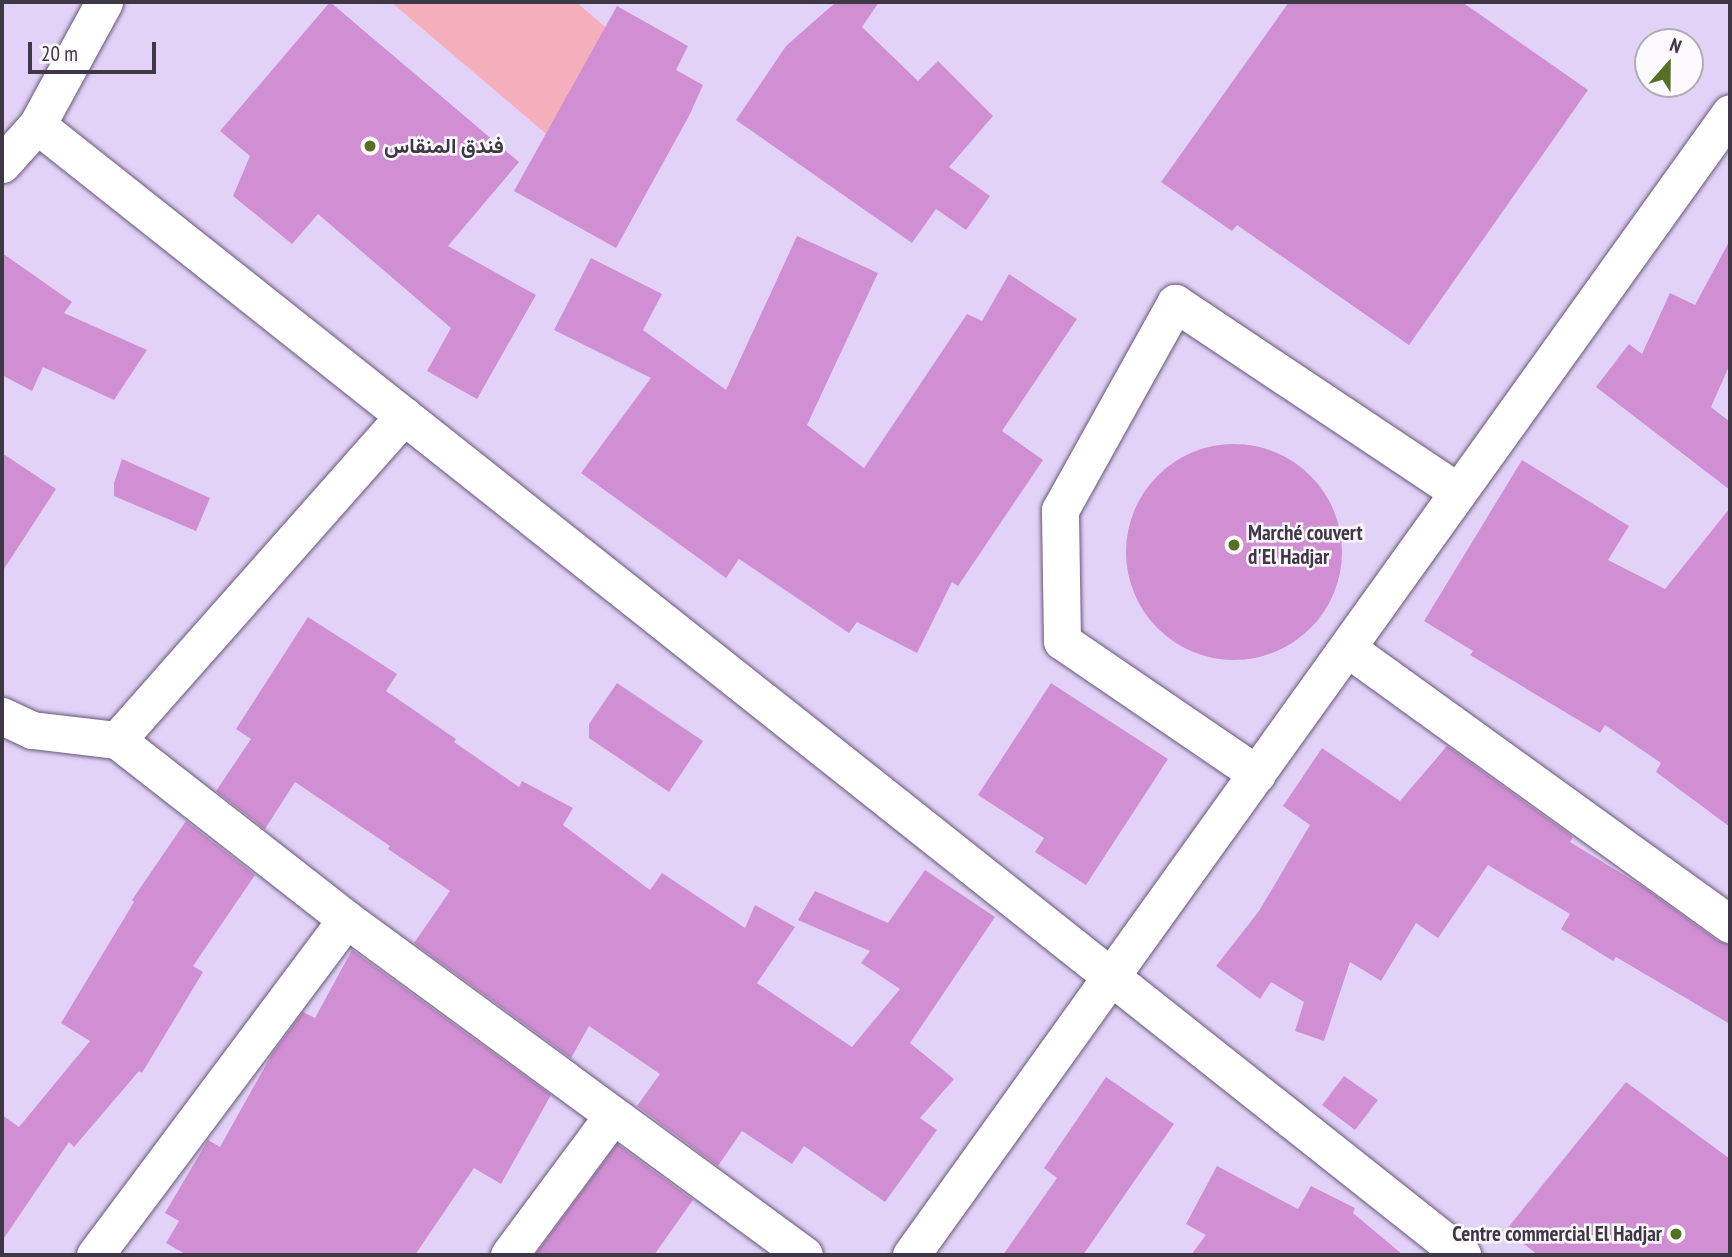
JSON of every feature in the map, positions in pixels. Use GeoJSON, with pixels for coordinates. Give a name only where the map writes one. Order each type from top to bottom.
{"type":"FeatureCollection","features":[{"type":"Feature","properties":{"kind":"street"},"geometry":{"type":"LineString","coordinates":[[2,164],[37,125],[104,2]]}},
{"type":"Feature","properties":{"kind":"street"},"geometry":{"type":"LineString","coordinates":[[911,1255],[1730,113]]}},
{"type":"Feature","properties":{"kind":"street"},"geometry":{"type":"LineString","coordinates":[[37,125],[1462,1255]]}},
{"type":"Feature","properties":{"kind":"street"},"geometry":{"type":"LineString","coordinates":[[1257,774],[1062,641],[1060,510],[1175,303],[1458,492]]}},
{"type":"Feature","properties":{"kind":"street"},"geometry":{"type":"LineString","coordinates":[[117,740],[404,415]]}},
{"type":"Feature","properties":{"kind":"street"},"geometry":{"type":"LineString","coordinates":[[1347,648],[1730,924]]}},
{"type":"Feature","properties":{"kind":"street"},"geometry":{"type":"LineString","coordinates":[[2,716],[32,730],[117,740],[346,919],[804,1255]]}},
{"type":"Feature","properties":{"kind":"street"},"geometry":{"type":"LineString","coordinates":[[95,1255],[346,919]]}},
{"type":"Feature","properties":{"kind":"street"},"geometry":{"type":"LineString","coordinates":[[509,1255],[613,1115]]}},
{"type":"Feature","properties":{"kind":"shaded area"},"geometry":{"type":"Polygon","coordinates":[[[391,2],[576,2],[656,70],[578,161],[391,2]]]}},
{"type":"Feature","properties":{"kind":"building","name":"فندق المنقاس"},"geometry":{"type":"Polygon","coordinates":[[[330,2],[519,162],[448,246],[536,295],[477,399],[427,371],[451,328],[318,214],[292,244],[233,196],[250,156],[220,131],[330,2]]]}},
{"type":"Feature","properties":{"kind":"building"},"geometry":{"type":"Polygon","coordinates":[[[836,2],[879,2],[862,27],[918,81],[938,61],[993,116],[949,167],[990,196],[966,230],[936,209],[912,243],[736,120],[786,46],[836,2]]]}},
{"type":"Feature","properties":{"kind":"building"},"geometry":{"type":"Polygon","coordinates":[[[1289,2],[1462,2],[1588,90],[1409,345],[1237,225],[1232,231],[1161,182],[1289,2]]]}},
{"type":"Feature","properties":{"kind":"building"},"geometry":{"type":"Polygon","coordinates":[[[617,6],[688,46],[676,70],[703,85],[689,116],[616,248],[514,191],[617,6]]]}},
{"type":"Feature","properties":{"kind":"building"},"geometry":{"type":"Polygon","coordinates":[[[797,236],[878,273],[807,425],[864,468],[967,314],[982,321],[1009,274],[1077,319],[1002,431],[1043,460],[958,586],[952,582],[917,653],[857,622],[849,633],[739,559],[726,578],[581,473],[651,378],[554,330],[591,258],[662,294],[643,330],[726,390],[797,236]]]}},
{"type":"Feature","properties":{"kind":"building"},"geometry":{"type":"Polygon","coordinates":[[[1730,240],[1730,364],[1711,407],[1730,422],[1730,490],[1596,387],[1629,344],[1642,354],[1670,293],[1695,305],[1730,240]]]}},
{"type":"Feature","properties":{"kind":"building"},"geometry":{"type":"Polygon","coordinates":[[[2,253],[72,302],[64,313],[147,350],[114,400],[43,367],[32,391],[2,375],[2,253]]]}},
{"type":"Feature","properties":{"kind":"building","name":"Marché couvert d'El Hadjar"},"geometry":{"type":"Polygon","coordinates":[[[1234,444],[1255,446],[1275,453],[1310,476],[1333,511],[1340,531],[1340,573],[1333,593],[1310,628],[1275,651],[1255,658],[1234,660],[1213,658],[1193,651],[1158,628],[1135,593],[1128,573],[1126,552],[1128,531],[1135,511],[1158,476],[1193,453],[1213,446],[1234,444]]]}},
{"type":"Feature","properties":{"kind":"building"},"geometry":{"type":"Polygon","coordinates":[[[2,453],[56,489],[2,572],[2,453]]]}},
{"type":"Feature","properties":{"kind":"building"},"geometry":{"type":"Polygon","coordinates":[[[122,459],[210,498],[196,531],[114,496],[114,483],[122,459]]]}},
{"type":"Feature","properties":{"kind":"building"},"geometry":{"type":"Polygon","coordinates":[[[1522,460],[1629,526],[1608,560],[1665,589],[1730,508],[1730,827],[1656,772],[1661,763],[1605,725],[1600,733],[1470,655],[1473,651],[1424,621],[1522,460]]]}},
{"type":"Feature","properties":{"kind":"building"},"geometry":{"type":"Polygon","coordinates":[[[308,617],[397,674],[386,691],[456,739],[454,742],[519,787],[522,781],[573,808],[563,825],[650,890],[662,873],[745,928],[755,905],[795,927],[757,983],[852,1047],[900,989],[861,963],[870,951],[798,920],[815,891],[888,923],[925,870],[995,917],[910,1043],[954,1079],[920,1118],[937,1130],[885,1202],[804,1146],[792,1164],[742,1131],[718,1166],[637,1106],[660,1074],[589,1026],[571,1058],[414,943],[450,891],[388,849],[390,846],[295,782],[265,829],[216,791],[251,739],[236,729],[308,617]]]}},
{"type":"Feature","properties":{"kind":"building"},"geometry":{"type":"Polygon","coordinates":[[[617,683],[703,741],[669,792],[589,738],[589,724],[617,683]]]}},
{"type":"Feature","properties":{"kind":"building"},"geometry":{"type":"Polygon","coordinates":[[[1051,683],[1168,759],[1086,885],[1035,852],[1044,838],[978,795],[1051,683]]]}},
{"type":"Feature","properties":{"kind":"building"},"geometry":{"type":"Polygon","coordinates":[[[1447,746],[1573,837],[1570,842],[1642,886],[1718,941],[1730,945],[1730,1024],[1616,957],[1613,961],[1561,929],[1570,914],[1488,865],[1438,938],[1416,923],[1381,981],[1350,962],[1324,1041],[1295,1031],[1304,1002],[1271,982],[1260,999],[1216,966],[1259,911],[1310,825],[1283,806],[1322,748],[1400,801],[1447,746]]]}},
{"type":"Feature","properties":{"kind":"building"},"geometry":{"type":"Polygon","coordinates":[[[186,821],[255,875],[193,966],[203,972],[142,1073],[139,1071],[74,1147],[69,1142],[2,1241],[2,1115],[19,1127],[90,1041],[61,1023],[134,902],[132,900],[186,821]]]}},
{"type":"Feature","properties":{"kind":"building"},"geometry":{"type":"Polygon","coordinates":[[[352,950],[551,1095],[501,1184],[474,1168],[415,1255],[187,1255],[166,1243],[179,1221],[165,1213],[208,1140],[220,1147],[272,1054],[303,1012],[315,1018],[352,950]]]}},
{"type":"Feature","properties":{"kind":"building"},"geometry":{"type":"Polygon","coordinates":[[[1344,1076],[1378,1100],[1355,1130],[1322,1105],[1344,1076]]]}},
{"type":"Feature","properties":{"kind":"building"},"geometry":{"type":"Polygon","coordinates":[[[1106,1077],[1174,1124],[1083,1255],[1003,1255],[1057,1178],[1044,1168],[1106,1077]]]}},
{"type":"Feature","properties":{"kind":"building"},"geometry":{"type":"Polygon","coordinates":[[[1626,1082],[1730,1159],[1730,1255],[1538,1255],[1506,1230],[1626,1082]]]}},
{"type":"Feature","properties":{"kind":"building"},"geometry":{"type":"Polygon","coordinates":[[[617,1144],[693,1200],[654,1255],[535,1255],[617,1144]]]}},
{"type":"Feature","properties":{"kind":"building"},"geometry":{"type":"Polygon","coordinates":[[[1217,1166],[1298,1209],[1311,1186],[1355,1208],[1353,1213],[1403,1255],[1191,1255],[1206,1235],[1186,1224],[1217,1166]]]}},
{"type":"Feature","properties":{"kind":"place","name":"فندق المنقاس"},"geometry":{"type":"Point","coordinates":[370,146]}},
{"type":"Feature","properties":{"kind":"place","name":"Marché couvert d'El Hadjar"},"geometry":{"type":"Point","coordinates":[1234,545]}},
{"type":"Feature","properties":{"kind":"place","name":"Centre commercial El Hadjar"},"geometry":{"type":"Point","coordinates":[1676,1234]}}]}
